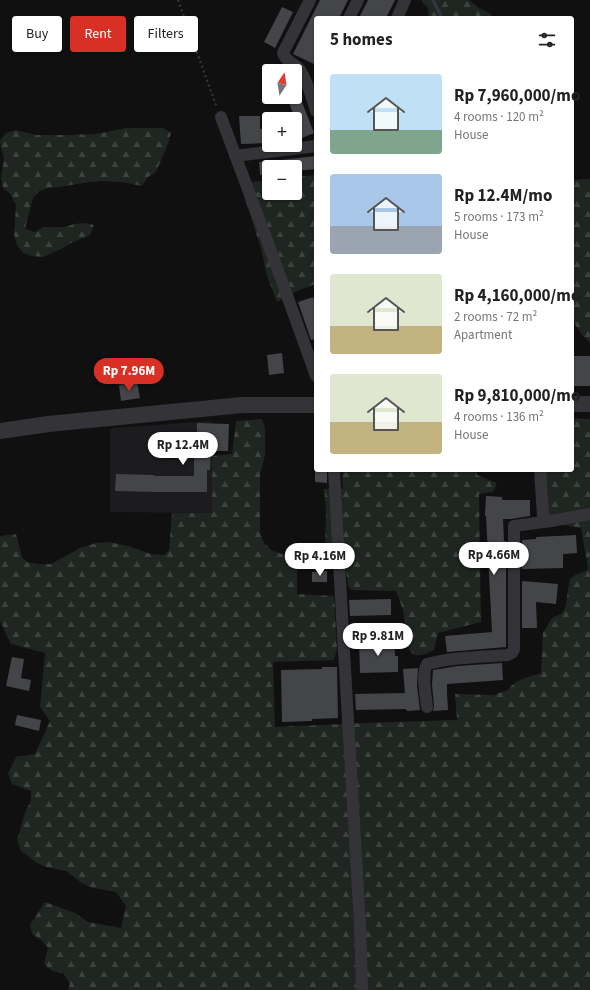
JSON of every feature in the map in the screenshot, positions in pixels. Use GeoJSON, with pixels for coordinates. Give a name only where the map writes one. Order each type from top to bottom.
{"type":"FeatureCollection","features":[{"type":"Feature","properties":{"kind":"street"},"geometry":{"type":"LineString","coordinates":[[310,0],[283,55],[300,70],[314,105]]}},
{"type":"Feature","properties":{"kind":"street"},"geometry":{"type":"LineString","coordinates":[[350,16],[358,0]]}},
{"type":"Feature","properties":{"kind":"street"},"geometry":{"type":"LineString","coordinates":[[398,16],[405,0]]}},
{"type":"Feature","properties":{"kind":"street"},"geometry":{"type":"LineString","coordinates":[[310,92],[314,85]]}},
{"type":"Feature","properties":{"kind":"street"},"geometry":{"type":"LineString","coordinates":[[221,117],[314,370]]}},
{"type":"Feature","properties":{"kind":"street"},"geometry":{"type":"LineString","coordinates":[[235,156],[314,146]]}},
{"type":"Feature","properties":{"kind":"street"},"geometry":{"type":"LineString","coordinates":[[574,404],[590,404]]}},
{"type":"Feature","properties":{"kind":"street"},"geometry":{"type":"LineString","coordinates":[[0,431],[48,424],[242,405],[314,406]]}},
{"type":"Feature","properties":{"kind":"street"},"geometry":{"type":"LineString","coordinates":[[334,472],[360,925],[362,990]]}},
{"type":"Feature","properties":{"kind":"street"},"geometry":{"type":"LineString","coordinates":[[540,472],[543,515],[547,520],[551,521]]}},
{"type":"Feature","properties":{"kind":"street"},"geometry":{"type":"LineString","coordinates":[[427,707],[424,675],[427,664],[457,658],[508,655],[512,653],[514,649],[514,526],[590,514]]}},
{"type":"Feature","properties":{"kind":"path"},"geometry":{"type":"LineString","coordinates":[[178,0],[221,117]]}},
{"type":"Feature","properties":{"kind":"shaded area"},"geometry":{"type":"Polygon","coordinates":[[[212,421],[212,513],[110,512],[110,429],[212,421]]]}},
{"type":"Feature","properties":{"kind":"green space"},"geometry":{"type":"Polygon","coordinates":[[[421,0],[469,0],[493,16],[428,16],[428,10],[421,0]]]}},
{"type":"Feature","properties":{"kind":"green space"},"geometry":{"type":"Polygon","coordinates":[[[126,128],[163,128],[171,133],[156,172],[148,177],[142,186],[121,182],[100,181],[49,188],[39,191],[33,198],[25,229],[35,232],[43,227],[65,227],[85,223],[94,225],[90,235],[43,257],[23,253],[17,245],[14,235],[16,205],[10,194],[3,188],[1,178],[4,158],[0,140],[6,133],[16,130],[36,135],[66,135],[96,134],[126,128]]]}},
{"type":"Feature","properties":{"kind":"green space"},"geometry":{"type":"Polygon","coordinates":[[[314,175],[314,285],[297,291],[277,302],[266,273],[262,252],[245,199],[252,182],[262,181],[262,200],[302,200],[302,176],[314,175]]]}},
{"type":"Feature","properties":{"kind":"green space"},"geometry":{"type":"Polygon","coordinates":[[[590,179],[590,342],[583,336],[574,323],[574,180],[590,179]]]}},
{"type":"Feature","properties":{"kind":"green space"},"geometry":{"type":"Polygon","coordinates":[[[574,418],[590,419],[590,990],[68,990],[70,984],[63,973],[52,971],[44,964],[48,948],[41,940],[32,934],[30,925],[45,902],[75,913],[88,922],[121,928],[126,906],[116,892],[93,888],[83,884],[66,871],[46,867],[37,863],[21,851],[17,840],[26,810],[31,801],[31,791],[12,784],[8,773],[16,757],[35,754],[50,721],[40,707],[45,653],[11,644],[0,621],[0,536],[16,534],[22,557],[27,562],[38,564],[51,564],[80,548],[96,543],[109,542],[128,546],[151,554],[164,555],[169,550],[172,513],[212,513],[212,456],[232,454],[236,421],[262,419],[265,427],[265,455],[260,475],[260,533],[264,543],[271,550],[285,555],[297,564],[297,594],[334,596],[337,649],[334,660],[273,662],[275,727],[457,720],[455,694],[493,695],[508,690],[514,683],[541,673],[543,633],[552,618],[561,614],[564,610],[570,579],[588,569],[581,528],[559,524],[548,512],[545,472],[574,472],[574,418]]]}},
{"type":"Feature","properties":{"kind":"green space"},"geometry":{"type":"Polygon","coordinates":[[[342,472],[477,472],[477,475],[497,483],[493,492],[479,494],[481,622],[438,633],[434,650],[423,655],[413,654],[408,647],[403,610],[396,591],[351,590],[348,585],[345,562],[327,563],[324,489],[343,489],[342,472]]]}},
{"type":"Feature","properties":{"kind":"building"},"geometry":{"type":"Polygon","coordinates":[[[320,0],[348,0],[340,16],[314,16],[314,64],[293,54],[320,0]]]}},
{"type":"Feature","properties":{"kind":"building"},"geometry":{"type":"Polygon","coordinates":[[[368,0],[395,0],[387,16],[360,16],[368,0]]]}},
{"type":"Feature","properties":{"kind":"building"},"geometry":{"type":"Polygon","coordinates":[[[282,7],[293,12],[275,48],[264,42],[282,7]]]}},
{"type":"Feature","properties":{"kind":"building"},"geometry":{"type":"Polygon","coordinates":[[[302,102],[314,133],[302,138],[302,112],[292,112],[290,104],[302,104],[302,102]]]}},
{"type":"Feature","properties":{"kind":"building"},"geometry":{"type":"Polygon","coordinates":[[[239,116],[260,116],[262,143],[241,144],[239,116]]]}},
{"type":"Feature","properties":{"kind":"building"},"geometry":{"type":"Polygon","coordinates":[[[314,156],[314,169],[302,170],[302,160],[280,160],[314,156]]]}},
{"type":"Feature","properties":{"kind":"building"},"geometry":{"type":"Polygon","coordinates":[[[259,162],[262,162],[262,175],[260,175],[259,162]]]}},
{"type":"Feature","properties":{"kind":"building"},"geometry":{"type":"Polygon","coordinates":[[[313,297],[314,339],[311,340],[298,302],[313,297]]]}},
{"type":"Feature","properties":{"kind":"building"},"geometry":{"type":"Polygon","coordinates":[[[282,353],[284,373],[269,375],[267,355],[282,353]]]}},
{"type":"Feature","properties":{"kind":"building"},"geometry":{"type":"Polygon","coordinates":[[[574,356],[590,356],[590,386],[574,386],[574,356]]]}},
{"type":"Feature","properties":{"kind":"building"},"geometry":{"type":"Polygon","coordinates":[[[137,382],[140,398],[121,401],[119,385],[137,382]]]}},
{"type":"Feature","properties":{"kind":"building"},"geometry":{"type":"Polygon","coordinates":[[[197,423],[229,424],[228,451],[211,451],[210,470],[207,470],[207,492],[115,491],[116,474],[194,476],[194,449],[197,449],[197,423]]]}},
{"type":"Feature","properties":{"kind":"building"},"geometry":{"type":"Polygon","coordinates":[[[315,472],[327,472],[327,483],[315,482],[315,472]]]}},
{"type":"Feature","properties":{"kind":"building"},"geometry":{"type":"Polygon","coordinates":[[[486,496],[502,497],[502,500],[530,500],[530,516],[503,519],[504,541],[506,541],[506,647],[447,652],[445,636],[492,632],[485,516],[486,496]]]}},
{"type":"Feature","properties":{"kind":"building"},"geometry":{"type":"Polygon","coordinates":[[[576,535],[577,553],[563,554],[563,568],[522,569],[522,540],[536,539],[536,537],[576,535]]]}},
{"type":"Feature","properties":{"kind":"building"},"geometry":{"type":"Polygon","coordinates":[[[327,571],[327,582],[312,582],[312,572],[327,571]]]}},
{"type":"Feature","properties":{"kind":"building"},"geometry":{"type":"Polygon","coordinates":[[[522,581],[558,584],[556,604],[536,602],[537,628],[522,628],[522,581]]]}},
{"type":"Feature","properties":{"kind":"building"},"geometry":{"type":"Polygon","coordinates":[[[391,599],[391,615],[350,616],[349,600],[391,599]]]}},
{"type":"Feature","properties":{"kind":"building"},"geometry":{"type":"Polygon","coordinates":[[[394,640],[395,656],[398,656],[398,672],[360,673],[359,641],[394,640]]]}},
{"type":"Feature","properties":{"kind":"building"},"geometry":{"type":"Polygon","coordinates":[[[12,657],[24,659],[21,678],[31,680],[29,691],[6,686],[12,657]]]}},
{"type":"Feature","properties":{"kind":"building"},"geometry":{"type":"Polygon","coordinates":[[[502,663],[503,680],[447,684],[448,710],[433,711],[433,670],[458,666],[502,663]]]}},
{"type":"Feature","properties":{"kind":"building"},"geometry":{"type":"Polygon","coordinates":[[[322,667],[337,667],[338,718],[282,722],[281,670],[322,669],[322,667]]]}},
{"type":"Feature","properties":{"kind":"building"},"geometry":{"type":"Polygon","coordinates":[[[418,668],[417,685],[420,710],[356,710],[355,694],[405,693],[403,669],[418,668]]]}},
{"type":"Feature","properties":{"kind":"building"},"geometry":{"type":"Polygon","coordinates":[[[17,715],[41,720],[39,731],[15,725],[17,715]]]}},
{"type":"Feature","properties":{"kind":"waterway"},"geometry":{"type":"LineString","coordinates":[[433,0],[441,16]]}}]}
